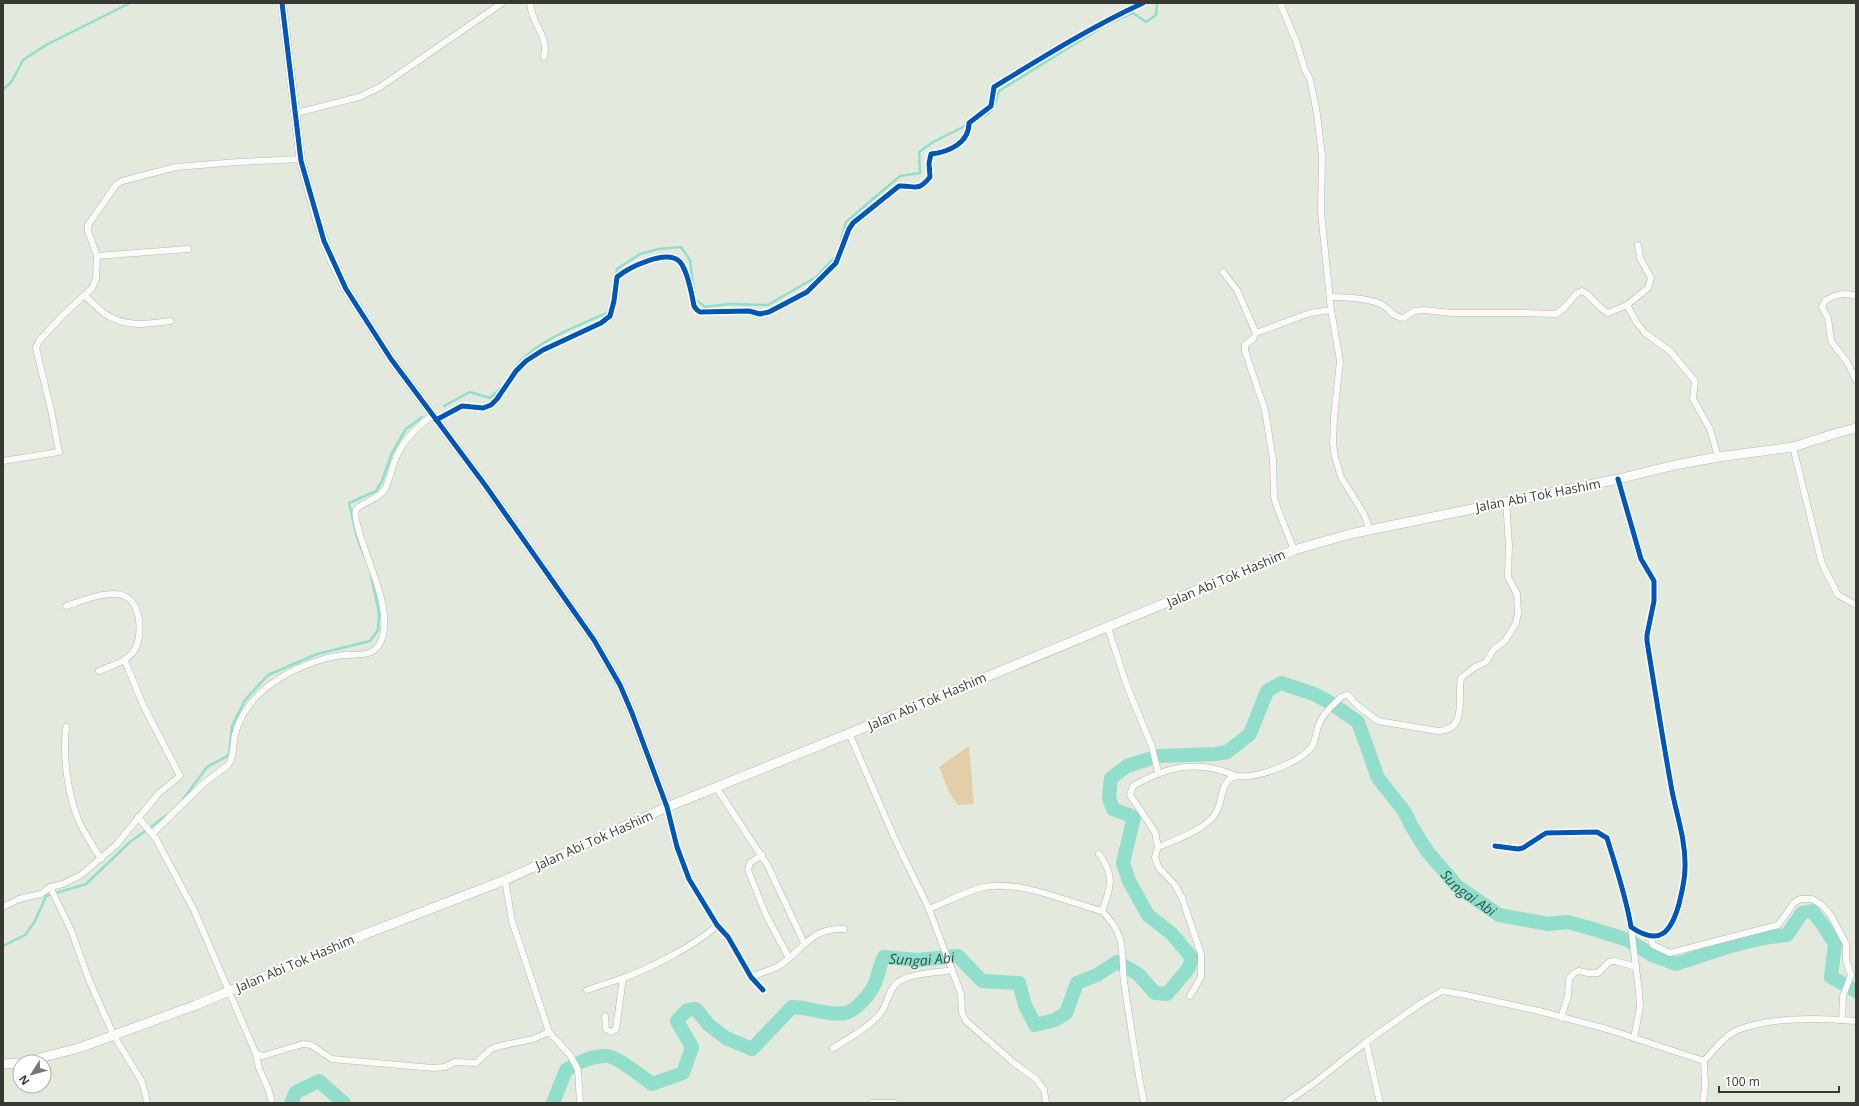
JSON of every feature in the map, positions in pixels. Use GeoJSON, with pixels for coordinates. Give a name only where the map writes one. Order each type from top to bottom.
{"type":"FeatureCollection","features":[{"type":"Feature","properties":{"kind":"main road","name":"Jalan Abi Tok Hashim"},"geometry":{"type":"LineString","coordinates":[[52,1055],[79,1048],[173,1015],[363,935],[505,880],[667,807],[1108,628],[1294,550],[1370,530],[1718,457],[1793,448],[1856,428]]}},
{"type":"Feature","properties":{"kind":"street"},"geometry":{"type":"LineString","coordinates":[[282,3],[301,159],[324,241],[346,289],[391,359],[485,485],[597,646],[620,685],[632,713],[667,807],[683,867],[689,880],[717,925],[728,937],[751,977],[763,990]]}},
{"type":"Feature","properties":{"kind":"street"},"geometry":{"type":"LineString","coordinates":[[296,113],[359,97],[380,87],[502,3]]}},
{"type":"Feature","properties":{"kind":"street"},"geometry":{"type":"LineString","coordinates":[[530,3],[533,18],[546,47],[544,57]]}},
{"type":"Feature","properties":{"kind":"street"},"geometry":{"type":"LineString","coordinates":[[151,832],[202,784],[231,762],[235,732],[245,710],[251,702],[271,683],[306,665],[324,658],[370,653],[377,648],[384,632],[385,622],[372,567],[357,524],[356,510],[358,507],[377,498],[384,490],[400,450],[416,430],[435,417],[462,406],[483,408],[491,405],[497,399],[516,371],[526,361],[543,350],[601,323],[610,316],[614,301],[617,277],[643,262],[666,257],[679,262],[684,269],[694,306],[700,312],[748,311],[760,314],[769,312],[796,298],[812,287],[836,263],[849,229],[853,223],[898,186],[920,187],[930,177],[929,163],[931,154],[938,154],[962,143],[969,126],[991,106],[994,87],[1074,39],[1143,3]]}},
{"type":"Feature","properties":{"kind":"street"},"geometry":{"type":"LineString","coordinates":[[1280,3],[1296,41],[1305,70],[1310,79],[1317,114],[1322,156],[1322,212],[1331,310],[1340,361],[1334,417],[1333,444],[1335,457],[1341,477],[1364,514],[1370,530]]}},
{"type":"Feature","properties":{"kind":"street"},"geometry":{"type":"LineString","coordinates":[[3,461],[59,452],[51,410],[36,348],[39,341],[63,315],[92,288],[96,279],[97,256],[88,231],[88,225],[111,191],[122,181],[176,167],[301,159]]}},
{"type":"Feature","properties":{"kind":"street"},"geometry":{"type":"LineString","coordinates":[[1330,297],[1356,299],[1377,303],[1394,315],[1404,318],[1414,311],[1424,310],[1451,313],[1556,314],[1564,308],[1580,291],[1584,292],[1598,306],[1608,313],[1627,305],[1648,288],[1652,278],[1640,258],[1638,245]]}},
{"type":"Feature","properties":{"kind":"street"},"geometry":{"type":"LineString","coordinates":[[97,256],[188,249]]}},
{"type":"Feature","properties":{"kind":"street"},"geometry":{"type":"LineString","coordinates":[[1223,272],[1237,290],[1256,333]]}},
{"type":"Feature","properties":{"kind":"street"},"geometry":{"type":"LineString","coordinates":[[1856,296],[1850,294],[1836,295],[1825,300],[1822,307],[1828,318],[1831,341],[1847,362],[1856,380]]}},
{"type":"Feature","properties":{"kind":"street"},"geometry":{"type":"LineString","coordinates":[[85,296],[105,314],[117,321],[136,325],[171,321]]}},
{"type":"Feature","properties":{"kind":"street"},"geometry":{"type":"LineString","coordinates":[[1627,305],[1637,323],[1645,333],[1670,351],[1695,381],[1693,399],[1710,429],[1718,457]]}},
{"type":"Feature","properties":{"kind":"street"},"geometry":{"type":"LineString","coordinates":[[1294,550],[1274,497],[1273,460],[1265,410],[1245,351],[1245,345],[1253,339],[1256,333],[1310,313],[1331,310]]}},
{"type":"Feature","properties":{"kind":"street"},"geometry":{"type":"LineString","coordinates":[[1793,448],[1822,564],[1838,595],[1856,605]]}},
{"type":"Feature","properties":{"kind":"street"},"geometry":{"type":"LineString","coordinates":[[1618,479],[1641,559],[1654,581],[1655,592],[1647,641],[1658,715],[1685,859],[1682,891],[1672,925],[1669,930],[1659,935],[1650,936],[1630,927]]}},
{"type":"Feature","properties":{"kind":"street"},"geometry":{"type":"LineString","coordinates":[[1158,847],[1179,839],[1208,823],[1217,811],[1221,794],[1229,780],[1233,777],[1250,776],[1262,773],[1300,758],[1314,745],[1318,725],[1326,711],[1342,696],[1348,695],[1358,706],[1378,721],[1438,731],[1448,730],[1454,726],[1460,715],[1461,678],[1475,667],[1486,662],[1494,649],[1505,641],[1516,623],[1518,613],[1517,594],[1508,577],[1509,545],[1506,501]]}},
{"type":"Feature","properties":{"kind":"street"},"geometry":{"type":"LineString","coordinates":[[66,606],[112,594],[117,594],[130,599],[133,603],[139,619],[140,631],[135,649],[125,660],[99,671]]}},
{"type":"Feature","properties":{"kind":"street"},"geometry":{"type":"LineString","coordinates":[[1108,628],[1127,686],[1152,747],[1158,772]]}},
{"type":"Feature","properties":{"kind":"street"},"geometry":{"type":"LineString","coordinates":[[3,906],[19,899],[41,894],[76,879],[116,845],[159,794],[180,776],[146,711],[125,660]]}},
{"type":"Feature","properties":{"kind":"street"},"geometry":{"type":"LineString","coordinates":[[66,727],[65,757],[72,798],[82,826],[101,859]]}},
{"type":"Feature","properties":{"kind":"street"},"geometry":{"type":"LineString","coordinates":[[849,733],[894,838],[929,909],[962,994],[962,1013],[966,1021],[1014,1064],[1036,1079],[1044,1090],[1046,1103]]}},
{"type":"Feature","properties":{"kind":"street"},"geometry":{"type":"LineString","coordinates":[[1190,996],[1201,977],[1201,954],[1182,898],[1175,885],[1159,868],[1156,862],[1155,857],[1158,847],[1155,832],[1130,795],[1133,786],[1158,772],[1196,766],[1221,770],[1236,777]]}},
{"type":"Feature","properties":{"kind":"street"},"geometry":{"type":"LineString","coordinates":[[716,787],[762,855],[804,943]]}},
{"type":"Feature","properties":{"kind":"street"},"geometry":{"type":"LineString","coordinates":[[140,818],[151,832],[194,910],[256,1054],[272,1103]]}},
{"type":"Feature","properties":{"kind":"street"},"geometry":{"type":"LineString","coordinates":[[1495,846],[1518,850],[1546,833],[1597,832],[1607,838],[1622,882],[1628,907],[1640,1007],[1634,1038]]}},
{"type":"Feature","properties":{"kind":"street"},"geometry":{"type":"LineString","coordinates":[[1099,854],[1109,869],[1110,880],[1108,896],[1102,911]]}},
{"type":"Feature","properties":{"kind":"street"},"geometry":{"type":"LineString","coordinates":[[762,855],[750,863],[748,870],[766,915],[789,958]]}},
{"type":"Feature","properties":{"kind":"street"},"geometry":{"type":"LineString","coordinates":[[505,880],[512,921],[549,1032],[570,1055],[578,1070],[580,1103]]}},
{"type":"Feature","properties":{"kind":"street"},"geometry":{"type":"LineString","coordinates":[[929,909],[981,888],[1008,886],[1056,896],[1102,911],[1117,930],[1121,945],[1123,972],[1137,1070],[1144,1103]]}},
{"type":"Feature","properties":{"kind":"street"},"geometry":{"type":"LineString","coordinates":[[51,889],[71,930],[88,980],[114,1036],[141,1080],[147,1103]]}},
{"type":"Feature","properties":{"kind":"street"},"geometry":{"type":"LineString","coordinates":[[1650,936],[1653,945],[1670,953],[1778,925],[1794,903],[1800,899],[1812,899],[1822,905],[1842,934],[1846,944],[1846,960],[1851,975],[1843,996],[1842,1020]]}},
{"type":"Feature","properties":{"kind":"street"},"geometry":{"type":"LineString","coordinates":[[587,990],[623,978],[679,950],[703,936],[717,925]]}},
{"type":"Feature","properties":{"kind":"street"},"geometry":{"type":"LineString","coordinates":[[751,977],[777,967],[815,934],[826,930],[844,929]]}},
{"type":"Feature","properties":{"kind":"street"},"geometry":{"type":"LineString","coordinates":[[1561,1018],[1568,996],[1569,979],[1574,973],[1579,971],[1598,973],[1609,962],[1615,961],[1636,967]]}},
{"type":"Feature","properties":{"kind":"street"},"geometry":{"type":"LineString","coordinates":[[833,1048],[861,1030],[880,1014],[885,1007],[891,989],[896,983],[905,978],[952,970]]}},
{"type":"Feature","properties":{"kind":"street"},"geometry":{"type":"LineString","coordinates":[[605,1016],[606,1029],[611,1032],[616,1029],[623,978]]}},
{"type":"Feature","properties":{"kind":"street"},"geometry":{"type":"LineString","coordinates":[[1285,1103],[1313,1084],[1366,1042],[1420,1004],[1442,991],[1503,1002],[1607,1029],[1704,1061]]}},
{"type":"Feature","properties":{"kind":"street"},"geometry":{"type":"LineString","coordinates":[[1703,1103],[1705,1086],[1704,1061],[1737,1030],[1762,1022],[1856,1021]]}},
{"type":"Feature","properties":{"kind":"street"},"geometry":{"type":"LineString","coordinates":[[256,1054],[263,1056],[303,1044],[311,1045],[332,1059],[433,1068],[445,1067],[455,1062],[476,1063],[491,1049],[533,1039],[549,1032]]}},
{"type":"Feature","properties":{"kind":"street"},"geometry":{"type":"LineString","coordinates":[[1366,1042],[1380,1103]]}},
{"type":"Feature","properties":{"kind":"street"},"geometry":{"type":"LineString","coordinates":[[872,1103],[895,1103]]}},
{"type":"Feature","properties":{"kind":"shaded area"},"geometry":{"type":"Polygon","coordinates":[[[969,746],[974,804],[958,805],[950,794],[939,767],[969,746]]]}},
{"type":"Feature","properties":{"kind":"waterway"},"geometry":{"type":"LineString","coordinates":[[3,90],[12,81],[23,60],[46,45],[130,3]]}},
{"type":"Feature","properties":{"kind":"waterway"},"geometry":{"type":"LineString","coordinates":[[1112,22],[1133,13],[1146,22],[1156,15],[1157,3]]}},
{"type":"Feature","properties":{"kind":"waterway"},"geometry":{"type":"LineString","coordinates":[[975,121],[992,110],[999,91],[1107,24]]}},
{"type":"Feature","properties":{"kind":"waterway"},"geometry":{"type":"LineString","coordinates":[[839,248],[846,222],[900,176],[920,173],[919,152],[933,142],[967,125]]}},
{"type":"Feature","properties":{"kind":"waterway"},"geometry":{"type":"LineString","coordinates":[[616,277],[617,269],[640,254],[658,249],[681,247],[690,260],[695,299],[705,307],[729,304],[768,305],[816,277],[837,255]]}},
{"type":"Feature","properties":{"kind":"waterway"},"geometry":{"type":"LineString","coordinates":[[515,368],[533,350],[545,342],[557,335],[607,313],[609,309]]}},
{"type":"Feature","properties":{"kind":"waterway"},"geometry":{"type":"LineString","coordinates":[[444,406],[470,392],[490,398],[501,388]]}},
{"type":"Feature","properties":{"kind":"waterway"},"geometry":{"type":"LineString","coordinates":[[364,555],[357,537],[349,503],[376,491],[382,481],[392,453],[406,429],[422,417]]}},
{"type":"Feature","properties":{"kind":"waterway"},"geometry":{"type":"LineString","coordinates":[[181,802],[207,767],[229,755],[232,726],[245,700],[268,675],[317,654],[370,641],[378,630],[379,613],[371,575]]}},
{"type":"Feature","properties":{"kind":"waterway","name":"Sungai Abi"},"geometry":{"type":"LineString","coordinates":[[1159,756],[1216,754],[1227,752],[1250,734],[1267,691],[1281,683],[1314,694],[1329,702],[1358,722],[1378,778],[1404,811],[1427,851],[1457,886],[1499,915],[1548,924],[1568,922],[1628,940],[1652,955],[1676,964],[1717,950],[1758,939],[1787,935],[1802,913],[1812,911],[1835,944],[1831,977],[1856,991]]}},
{"type":"Feature","properties":{"kind":"waterway","name":"Sungai Abi"},"geometry":{"type":"LineString","coordinates":[[553,1103],[566,1070],[591,1058],[601,1056],[611,1057],[630,1068],[652,1084],[683,1073],[692,1047],[677,1021],[687,1010],[696,1009],[709,1025],[726,1038],[752,1049],[792,1007],[839,1014],[849,1012],[863,1001],[870,992],[875,983],[884,957],[917,960],[958,956],[982,981],[1019,983],[1025,1005],[1035,1025],[1055,1020],[1066,1013],[1077,983],[1097,975],[1117,962],[1138,974],[1155,993],[1167,994],[1188,969],[1192,958],[1172,934],[1148,915],[1129,881],[1123,863],[1134,817],[1113,809],[1109,798],[1111,778],[1127,766],[1149,759]]}},
{"type":"Feature","properties":{"kind":"waterway"},"geometry":{"type":"LineString","coordinates":[[3,946],[25,935],[35,921],[46,896],[86,884],[130,842],[167,815]]}},
{"type":"Feature","properties":{"kind":"waterway","name":"Sungai Abi"},"geometry":{"type":"LineString","coordinates":[[291,1103],[296,1092],[319,1081],[344,1103]]}},
{"type":"Feature","properties":{"kind":"cycle path"},"geometry":{"type":"LineString","coordinates":[[282,3],[301,161],[324,241],[346,289],[391,359],[485,485],[594,640],[620,685],[632,713],[667,807],[677,847],[689,879],[717,925],[728,937],[751,977],[763,990]]}},
{"type":"Feature","properties":{"kind":"cycle path"},"geometry":{"type":"LineString","coordinates":[[436,420],[462,406],[483,408],[491,405],[497,399],[516,371],[526,361],[543,350],[601,323],[610,316],[614,301],[617,277],[622,273],[648,261],[666,257],[674,258],[680,262],[683,266],[691,289],[694,306],[700,312],[749,311],[760,314],[769,312],[807,292],[836,263],[849,229],[853,223],[899,186],[919,187],[926,182],[930,177],[929,163],[931,154],[951,149],[962,141],[966,136],[969,123],[991,106],[994,87],[1086,32],[1143,3]]}},
{"type":"Feature","properties":{"kind":"cycle path"},"geometry":{"type":"LineString","coordinates":[[1495,846],[1518,849],[1523,848],[1546,833],[1597,832],[1607,838],[1624,893],[1631,927],[1641,933],[1650,936],[1657,936],[1663,934],[1668,929],[1676,914],[1684,882],[1685,858],[1683,839],[1672,791],[1647,641],[1654,601],[1654,581],[1641,559],[1618,479]]}}]}
